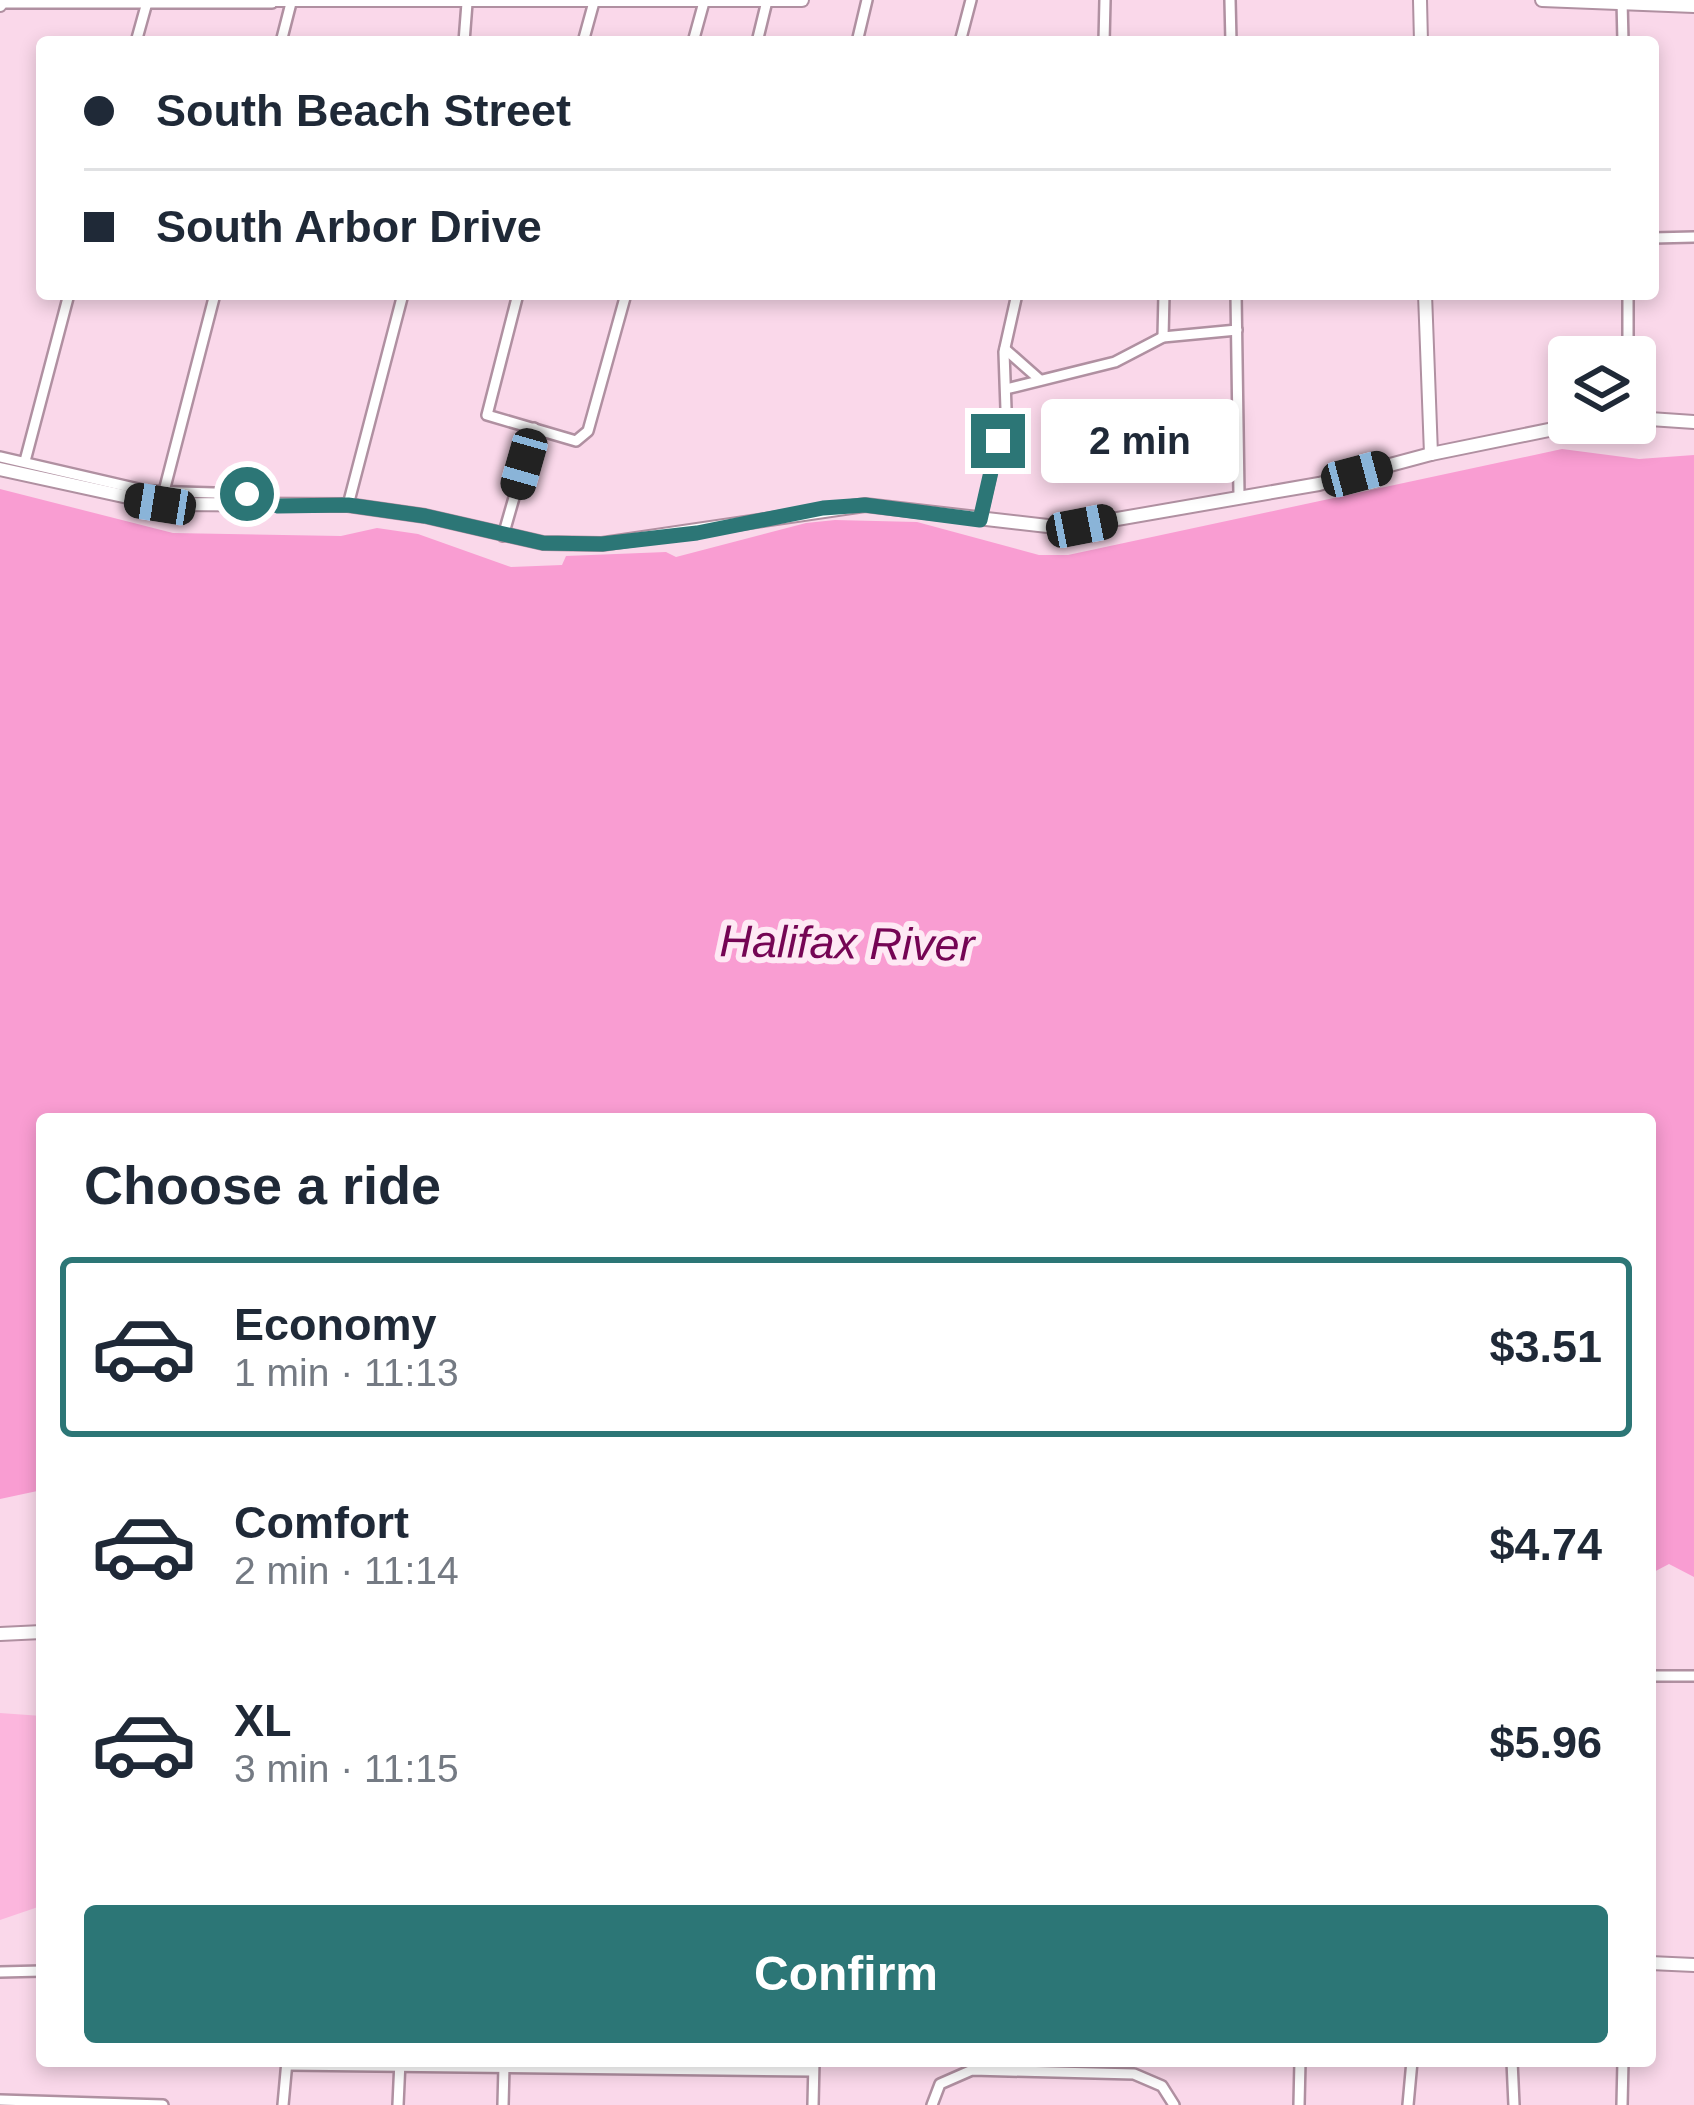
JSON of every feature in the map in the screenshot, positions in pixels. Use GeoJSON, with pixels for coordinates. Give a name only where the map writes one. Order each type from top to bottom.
{"type":"FeatureCollection","features":[{"type":"Feature","properties":{"kind":"street"},"geometry":{"type":"LineString","coordinates":[[1,3],[802,0]]}},
{"type":"Feature","properties":{"kind":"street"},"geometry":{"type":"LineString","coordinates":[[858,36],[867,0]]}},
{"type":"Feature","properties":{"kind":"street"},"geometry":{"type":"LineString","coordinates":[[962,36],[971,0]]}},
{"type":"Feature","properties":{"kind":"street"},"geometry":{"type":"LineString","coordinates":[[1105,0],[1105,36]]}},
{"type":"Feature","properties":{"kind":"street"},"geometry":{"type":"LineString","coordinates":[[1230,0],[1231,36]]}},
{"type":"Feature","properties":{"kind":"street"},"geometry":{"type":"LineString","coordinates":[[1420,0],[1421,36]]}},
{"type":"Feature","properties":{"kind":"street"},"geometry":{"type":"LineString","coordinates":[[1542,0],[1694,6]]}},
{"type":"Feature","properties":{"kind":"street"},"geometry":{"type":"LineString","coordinates":[[758,36],[766,1]]}},
{"type":"Feature","properties":{"kind":"street"},"geometry":{"type":"LineString","coordinates":[[585,36],[594,2]]}},
{"type":"Feature","properties":{"kind":"street"},"geometry":{"type":"LineString","coordinates":[[695,36],[704,2]]}},
{"type":"Feature","properties":{"kind":"street"},"geometry":{"type":"LineString","coordinates":[[1622,2],[1623,36]]}},
{"type":"Feature","properties":{"kind":"street"},"geometry":{"type":"LineString","coordinates":[[283,36],[291,3]]}},
{"type":"Feature","properties":{"kind":"street"},"geometry":{"type":"LineString","coordinates":[[464,36],[467,3]]}},
{"type":"Feature","properties":{"kind":"street"},"geometry":{"type":"LineString","coordinates":[[138,36],[146,6]]}},
{"type":"Feature","properties":{"kind":"street"},"geometry":{"type":"LineString","coordinates":[[1659,238],[1694,237]]}},
{"type":"Feature","properties":{"kind":"street"},"geometry":{"type":"LineString","coordinates":[[24,466],[67,300]]}},
{"type":"Feature","properties":{"kind":"street"},"geometry":{"type":"LineString","coordinates":[[162,498],[213,300]]}},
{"type":"Feature","properties":{"kind":"street"},"geometry":{"type":"LineString","coordinates":[[348,505],[402,300]]}},
{"type":"Feature","properties":{"kind":"street"},"geometry":{"type":"LineString","coordinates":[[516,300],[487,415],[576,441],[588,431],[624,300]]}},
{"type":"Feature","properties":{"kind":"street"},"geometry":{"type":"LineString","coordinates":[[980,520],[1006,389],[1005,350],[1016,300]]}},
{"type":"Feature","properties":{"kind":"street"},"geometry":{"type":"LineString","coordinates":[[1163,337],[1164,300]]}},
{"type":"Feature","properties":{"kind":"street"},"geometry":{"type":"LineString","coordinates":[[1236,300],[1239,495]]}},
{"type":"Feature","properties":{"kind":"street"},"geometry":{"type":"LineString","coordinates":[[1425,300],[1431,454]]}},
{"type":"Feature","properties":{"kind":"street"},"geometry":{"type":"LineString","coordinates":[[1628,300],[1628,336]]}},
{"type":"Feature","properties":{"kind":"street"},"geometry":{"type":"LineString","coordinates":[[1006,389],[1076,375],[1115,362],[1163,337],[1237,330]]}},
{"type":"Feature","properties":{"kind":"street"},"geometry":{"type":"LineString","coordinates":[[1005,350],[1039,379]]}},
{"type":"Feature","properties":{"kind":"street"},"geometry":{"type":"LineString","coordinates":[[1656,419],[1694,422]]}},
{"type":"Feature","properties":{"kind":"street"},"geometry":{"type":"LineString","coordinates":[[503,536],[534,428]]}},
{"type":"Feature","properties":{"kind":"street"},"geometry":{"type":"LineString","coordinates":[[0,457],[162,498],[278,506],[348,505],[446,520],[503,536],[602,544],[865,505],[1065,528],[1319,484],[1548,430]]}},
{"type":"Feature","properties":{"kind":"street"},"geometry":{"type":"LineString","coordinates":[[0,469],[24,466]]}},
{"type":"Feature","properties":{"kind":"street"},"geometry":{"type":"LineString","coordinates":[[0,1634],[36,1632]]}},
{"type":"Feature","properties":{"kind":"street"},"geometry":{"type":"LineString","coordinates":[[1656,1676],[1694,1676]]}},
{"type":"Feature","properties":{"kind":"street"},"geometry":{"type":"LineString","coordinates":[[1656,1964],[1694,1965]]}},
{"type":"Feature","properties":{"kind":"street"},"geometry":{"type":"LineString","coordinates":[[0,1972],[36,1971]]}},
{"type":"Feature","properties":{"kind":"street"},"geometry":{"type":"LineString","coordinates":[[283,2105],[287,2067]]}},
{"type":"Feature","properties":{"kind":"street"},"geometry":{"type":"LineString","coordinates":[[398,2105],[400,2067]]}},
{"type":"Feature","properties":{"kind":"street"},"geometry":{"type":"LineString","coordinates":[[503,2105],[504,2067]]}},
{"type":"Feature","properties":{"kind":"street"},"geometry":{"type":"LineString","coordinates":[[813,2067],[813,2105]]}},
{"type":"Feature","properties":{"kind":"street"},"geometry":{"type":"LineString","coordinates":[[932,2105],[940,2084],[959,2073],[1097,2067],[1143,2076],[1162,2086],[1174,2105]]}},
{"type":"Feature","properties":{"kind":"street"},"geometry":{"type":"LineString","coordinates":[[1299,2105],[1300,2067]]}},
{"type":"Feature","properties":{"kind":"street"},"geometry":{"type":"LineString","coordinates":[[1408,2105],[1411,2067]]}},
{"type":"Feature","properties":{"kind":"street"},"geometry":{"type":"LineString","coordinates":[[1512,2067],[1514,2105]]}},
{"type":"Feature","properties":{"kind":"street"},"geometry":{"type":"LineString","coordinates":[[1622,2105],[1623,2067]]}},
{"type":"Feature","properties":{"kind":"street"},"geometry":{"type":"LineString","coordinates":[[0,2100],[164,2105]]}},
{"type":"Feature","properties":{"kind":"shaded area"},"geometry":{"type":"Polygon","coordinates":[[[0,1713],[36,1716],[36,1908],[0,1920],[0,1713]]]}},
{"type":"Feature","properties":{"kind":"water","name":"Halifax River"},"geometry":{"type":"Polygon","coordinates":[[[1562,449],[1639,459],[1694,455],[1694,1577],[1669,1564],[1656,1571],[1656,1113],[36,1113],[36,1491],[0,1499],[0,489],[173,533],[341,536],[377,528],[418,534],[511,567],[562,565],[566,556],[666,552],[676,557],[806,523],[835,520],[917,522],[1039,555],[1068,555],[1562,449]]]}},
{"type":"Feature","properties":{"kind":"route"},"geometry":{"type":"LineString","coordinates":[[247,494],[278,506],[348,505],[425,516],[543,543],[602,544],[697,533],[823,508],[865,505],[980,520],[998,441]]}}]}
